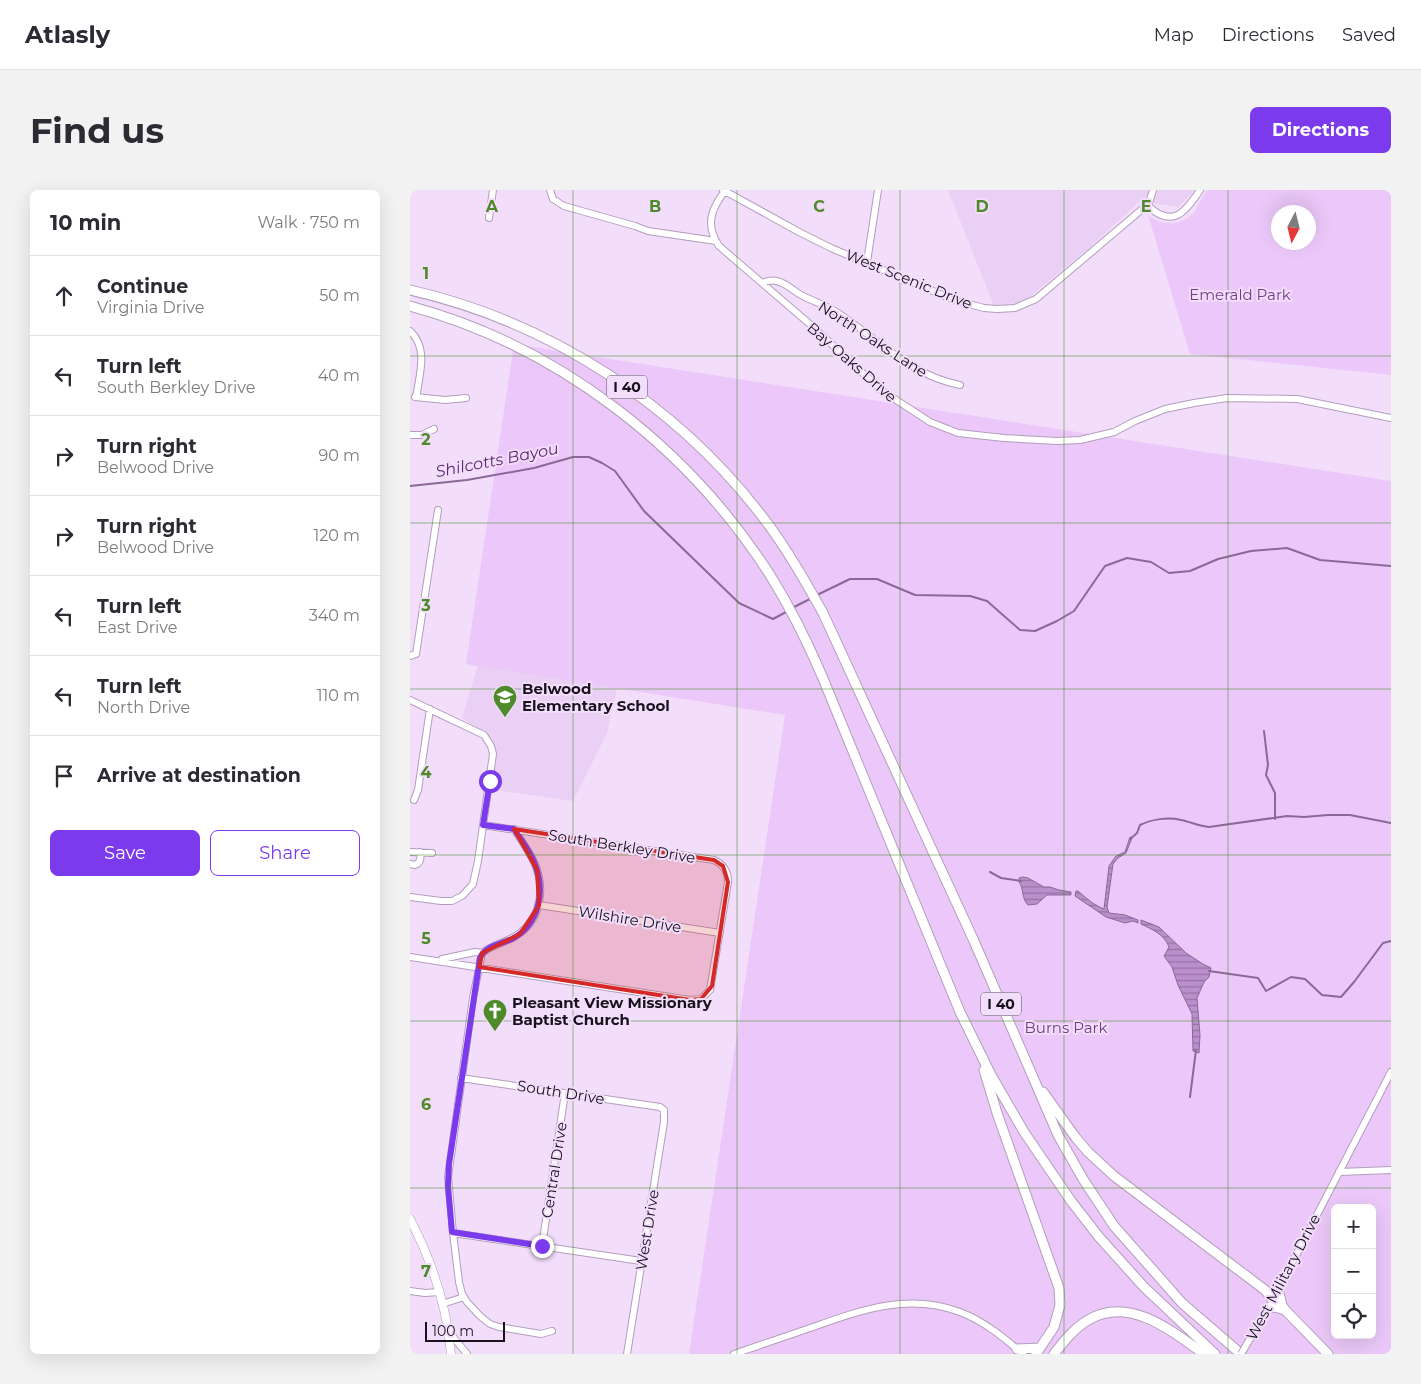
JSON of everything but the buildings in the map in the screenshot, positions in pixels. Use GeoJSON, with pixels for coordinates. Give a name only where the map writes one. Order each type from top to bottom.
{"type":"FeatureCollection","features":[{"type":"Feature","properties":{"kind":"highway","name":"I 40"},"geometry":{"type":"LineString","coordinates":[[410,290],[463,304],[520,326],[588,361],[638,395],[696,444],[736,485],[764,520],[804,579],[823,613],[974,941],[1058,1135],[1083,1179],[1114,1226],[1182,1303],[1241,1354]]}},
{"type":"Feature","properties":{"kind":"highway","name":"I 40"},"geometry":{"type":"LineString","coordinates":[[410,306],[463,324],[519,348],[568,376],[622,413],[667,452],[712,498],[749,546],[780,592],[799,626],[829,694],[960,1012],[978,1050],[1041,1159],[1084,1219],[1144,1287],[1215,1354]]}},
{"type":"Feature","properties":{"kind":"highway"},"geometry":{"type":"LineString","coordinates":[[978,1050],[997,1113],[1059,1288],[1060,1305],[1058,1318],[1051,1334],[1038,1351],[1020,1352]]}},
{"type":"Feature","properties":{"kind":"highway"},"geometry":{"type":"LineString","coordinates":[[1034,1079],[1076,1138],[1098,1162],[1261,1288],[1268,1294],[1274,1307],[1285,1310]]}},
{"type":"Feature","properties":{"kind":"highway"},"geometry":{"type":"LineString","coordinates":[[1261,1288],[1280,1288],[1282,1305],[1285,1310],[1328,1354]]}},
{"type":"Feature","properties":{"kind":"highway"},"geometry":{"type":"LineString","coordinates":[[1054,1354],[1081,1325],[1095,1317],[1118,1312],[1127,1312],[1147,1318],[1175,1333],[1204,1354]]}},
{"type":"Feature","properties":{"kind":"main road"},"geometry":{"type":"LineString","coordinates":[[410,1220],[429,1260],[439,1292],[448,1330],[450,1354]]}},
{"type":"Feature","properties":{"kind":"street"},"geometry":{"type":"LineString","coordinates":[[489,218],[493,190]]}},
{"type":"Feature","properties":{"kind":"street"},"geometry":{"type":"LineString","coordinates":[[550,190],[554,199],[559,204],[636,226],[648,232],[716,241],[711,227],[711,216],[716,203],[724,191]]}},
{"type":"Feature","properties":{"kind":"street"},"geometry":{"type":"LineString","coordinates":[[867,262],[878,190]]}},
{"type":"Feature","properties":{"kind":"street","name":"West Scenic Drive"},"geometry":{"type":"LineString","coordinates":[[724,191],[799,232],[959,301],[984,308],[1009,309],[1036,299],[1147,205],[1153,190]]}},
{"type":"Feature","properties":{"kind":"street"},"geometry":{"type":"LineString","coordinates":[[1147,205],[1160,215],[1177,216],[1187,209],[1200,190]]}},
{"type":"Feature","properties":{"kind":"street","name":"Bay Oaks Drive"},"geometry":{"type":"LineString","coordinates":[[716,241],[730,256],[881,390],[930,422],[958,433],[1039,440],[1080,440],[1114,432],[1165,409],[1227,398],[1297,399],[1391,418]]}},
{"type":"Feature","properties":{"kind":"street","name":"North Oaks Lane"},"geometry":{"type":"LineString","coordinates":[[762,283],[771,280],[782,282],[802,295],[839,314],[886,350],[936,380],[960,385]]}},
{"type":"Feature","properties":{"kind":"street"},"geometry":{"type":"LineString","coordinates":[[410,331],[420,345],[422,358],[417,393],[413,398]]}},
{"type":"Feature","properties":{"kind":"street"},"geometry":{"type":"LineString","coordinates":[[413,398],[445,400],[466,398]]}},
{"type":"Feature","properties":{"kind":"street"},"geometry":{"type":"LineString","coordinates":[[410,435],[422,435],[434,429]]}},
{"type":"Feature","properties":{"kind":"street"},"geometry":{"type":"LineString","coordinates":[[410,656],[416,654],[438,510]]}},
{"type":"Feature","properties":{"kind":"street"},"geometry":{"type":"LineString","coordinates":[[410,700],[484,735],[492,749],[492,764],[475,880],[468,891],[456,899],[446,902],[410,897]]}},
{"type":"Feature","properties":{"kind":"street"},"geometry":{"type":"LineString","coordinates":[[414,800],[419,782],[430,709]]}},
{"type":"Feature","properties":{"kind":"street","name":"South Berkley Drive"},"geometry":{"type":"LineString","coordinates":[[483,825],[714,860],[721,864],[726,872],[728,882],[720,933]]}},
{"type":"Feature","properties":{"kind":"street"},"geometry":{"type":"LineString","coordinates":[[432,960],[475,952],[482,953],[520,934],[532,921],[539,905],[540,884],[537,870],[514,829]]}},
{"type":"Feature","properties":{"kind":"street"},"geometry":{"type":"LineString","coordinates":[[410,852],[432,853]]}},
{"type":"Feature","properties":{"kind":"street"},"geometry":{"type":"LineString","coordinates":[[410,864],[415,865],[419,862],[420,852]]}},
{"type":"Feature","properties":{"kind":"street","name":"Wilshire Drive"},"geometry":{"type":"LineString","coordinates":[[539,905],[720,933]]}},
{"type":"Feature","properties":{"kind":"street"},"geometry":{"type":"LineString","coordinates":[[410,957],[690,1000],[701,999],[707,995],[712,986],[720,933]]}},
{"type":"Feature","properties":{"kind":"street"},"geometry":{"type":"LineString","coordinates":[[482,953],[448,1177],[452,1232],[459,1282],[464,1297],[480,1316],[494,1326],[541,1334],[552,1331]]}},
{"type":"Feature","properties":{"kind":"street","name":"West Military Drive"},"geometry":{"type":"LineString","coordinates":[[1241,1354],[1280,1288],[1391,1072]]}},
{"type":"Feature","properties":{"kind":"street","name":"South Drive"},"geometry":{"type":"LineString","coordinates":[[462,1078],[660,1107]]}},
{"type":"Feature","properties":{"kind":"street","name":"Central Drive"},"geometry":{"type":"LineString","coordinates":[[542,1246],[565,1093]]}},
{"type":"Feature","properties":{"kind":"street","name":"West Drive"},"geometry":{"type":"LineString","coordinates":[[627,1354],[664,1122],[664,1110],[660,1107]]}},
{"type":"Feature","properties":{"kind":"street"},"geometry":{"type":"LineString","coordinates":[[1339,1172],[1391,1170]]}},
{"type":"Feature","properties":{"kind":"street"},"geometry":{"type":"LineString","coordinates":[[452,1232],[641,1261]]}},
{"type":"Feature","properties":{"kind":"street"},"geometry":{"type":"LineString","coordinates":[[410,1291],[439,1292]]}},
{"type":"Feature","properties":{"kind":"street"},"geometry":{"type":"LineString","coordinates":[[442,1304],[464,1297]]}},
{"type":"Feature","properties":{"kind":"street"},"geometry":{"type":"LineString","coordinates":[[734,1354],[854,1312],[887,1304],[904,1303],[933,1304],[961,1312],[988,1327],[1020,1352]]}},
{"type":"Feature","properties":{"kind":"street"},"geometry":{"type":"LineString","coordinates":[[448,1330],[467,1354]]}},
{"type":"Feature","properties":{"kind":"highlighted area"},"geometry":{"type":"Polygon","coordinates":[[[514,829],[714,860],[723,866],[728,882],[712,986],[701,999],[690,1000],[479,967],[482,953],[520,934],[539,905],[537,870],[514,829]]]}},
{"type":"Feature","properties":{"kind":"shaded area"},"geometry":{"type":"Polygon","coordinates":[[[948,190],[1195,190],[1178,207],[1140,201],[1090,247],[1023,302],[994,306],[948,190]]]}},
{"type":"Feature","properties":{"kind":"shaded area"},"geometry":{"type":"Polygon","coordinates":[[[481,655],[618,683],[607,733],[573,801],[496,790],[493,739],[462,718],[481,655]]]}},
{"type":"Feature","properties":{"kind":"shaded area"},"geometry":{"type":"Polygon","coordinates":[[[1130,837],[1132,838],[1126,853],[1113,864],[1107,907],[1109,913],[1125,915],[1138,920],[1138,923],[1133,921],[1125,923],[1106,917],[1075,896],[1076,891],[1078,891],[1104,909],[1109,866],[1116,856],[1125,852],[1130,837]]]}},
{"type":"Feature","properties":{"kind":"shaded area"},"geometry":{"type":"Polygon","coordinates":[[[1023,877],[1044,887],[1071,892],[1071,895],[1047,895],[1037,904],[1028,905],[1024,899],[1019,882],[1019,878],[1023,877]]]}},
{"type":"Feature","properties":{"kind":"shaded area"},"geometry":{"type":"Polygon","coordinates":[[[1141,920],[1159,927],[1186,953],[1211,968],[1209,977],[1204,982],[1197,998],[1200,1035],[1199,1053],[1193,1051],[1192,1014],[1178,985],[1172,967],[1164,956],[1169,947],[1154,930],[1141,924],[1141,920]]]}},
{"type":"Feature","properties":{"kind":"green space","name":"Emerald Park"},"geometry":{"type":"Polygon","coordinates":[[[1207,190],[1391,190],[1391,375],[1190,354],[1148,215],[1160,222],[1172,223],[1185,220],[1195,211],[1207,190]]]}},
{"type":"Feature","properties":{"kind":"green space","name":"Burns Park"},"geometry":{"type":"Polygon","coordinates":[[[514,344],[1391,481],[1391,1354],[689,1354],[785,715],[466,664],[514,344]]]}},
{"type":"Feature","properties":{"kind":"waterway","name":"Shilcotts Bayou"},"geometry":{"type":"LineString","coordinates":[[410,486],[467,480],[534,468],[573,457],[589,457],[615,471],[644,511],[739,603],[773,619],[788,611]]}},
{"type":"Feature","properties":{"kind":"waterway"},"geometry":{"type":"LineString","coordinates":[[817,595],[850,579],[877,579],[915,595],[970,596],[987,601],[1020,630],[1035,631],[1074,611],[1105,566],[1127,558],[1151,562],[1169,573],[1190,571],[1218,559],[1251,551],[1287,548],[1320,560],[1391,566]]}},
{"type":"Feature","properties":{"kind":"waterway"},"geometry":{"type":"LineString","coordinates":[[792,608],[810,599]]}},
{"type":"Feature","properties":{"kind":"waterway"},"geometry":{"type":"LineString","coordinates":[[1264,731],[1268,765],[1266,775],[1275,793],[1275,819]]}},
{"type":"Feature","properties":{"kind":"waterway"},"geometry":{"type":"LineString","coordinates":[[1130,839],[1137,833],[1140,825],[1150,821],[1165,819],[1176,819],[1209,827],[1287,816],[1350,815],[1391,823]]}},
{"type":"Feature","properties":{"kind":"waterway"},"geometry":{"type":"LineString","coordinates":[[990,872],[1001,878],[1021,881]]}},
{"type":"Feature","properties":{"kind":"waterway"},"geometry":{"type":"LineString","coordinates":[[1209,971],[1258,978],[1266,991],[1291,977],[1305,979],[1322,995],[1341,997],[1383,943],[1391,941]]}},
{"type":"Feature","properties":{"kind":"waterway"},"geometry":{"type":"LineString","coordinates":[[1190,1097],[1196,1050]]}},
{"type":"Feature","properties":{"kind":"place","name":"Belwood Elementary School"},"geometry":{"type":"Point","coordinates":[505,718]}},
{"type":"Feature","properties":{"kind":"place","name":"Pleasant View Missionary Baptist Church"},"geometry":{"type":"Point","coordinates":[495,1032]}},
{"type":"Feature","properties":{"kind":"route"},"geometry":{"type":"LineString","coordinates":[[490,781],[483,825],[514,829],[534,861],[540,884],[540,894],[536,913],[526,928],[520,934],[485,950],[480,958],[449,1164],[448,1186],[452,1232],[542,1246]]}}]}
